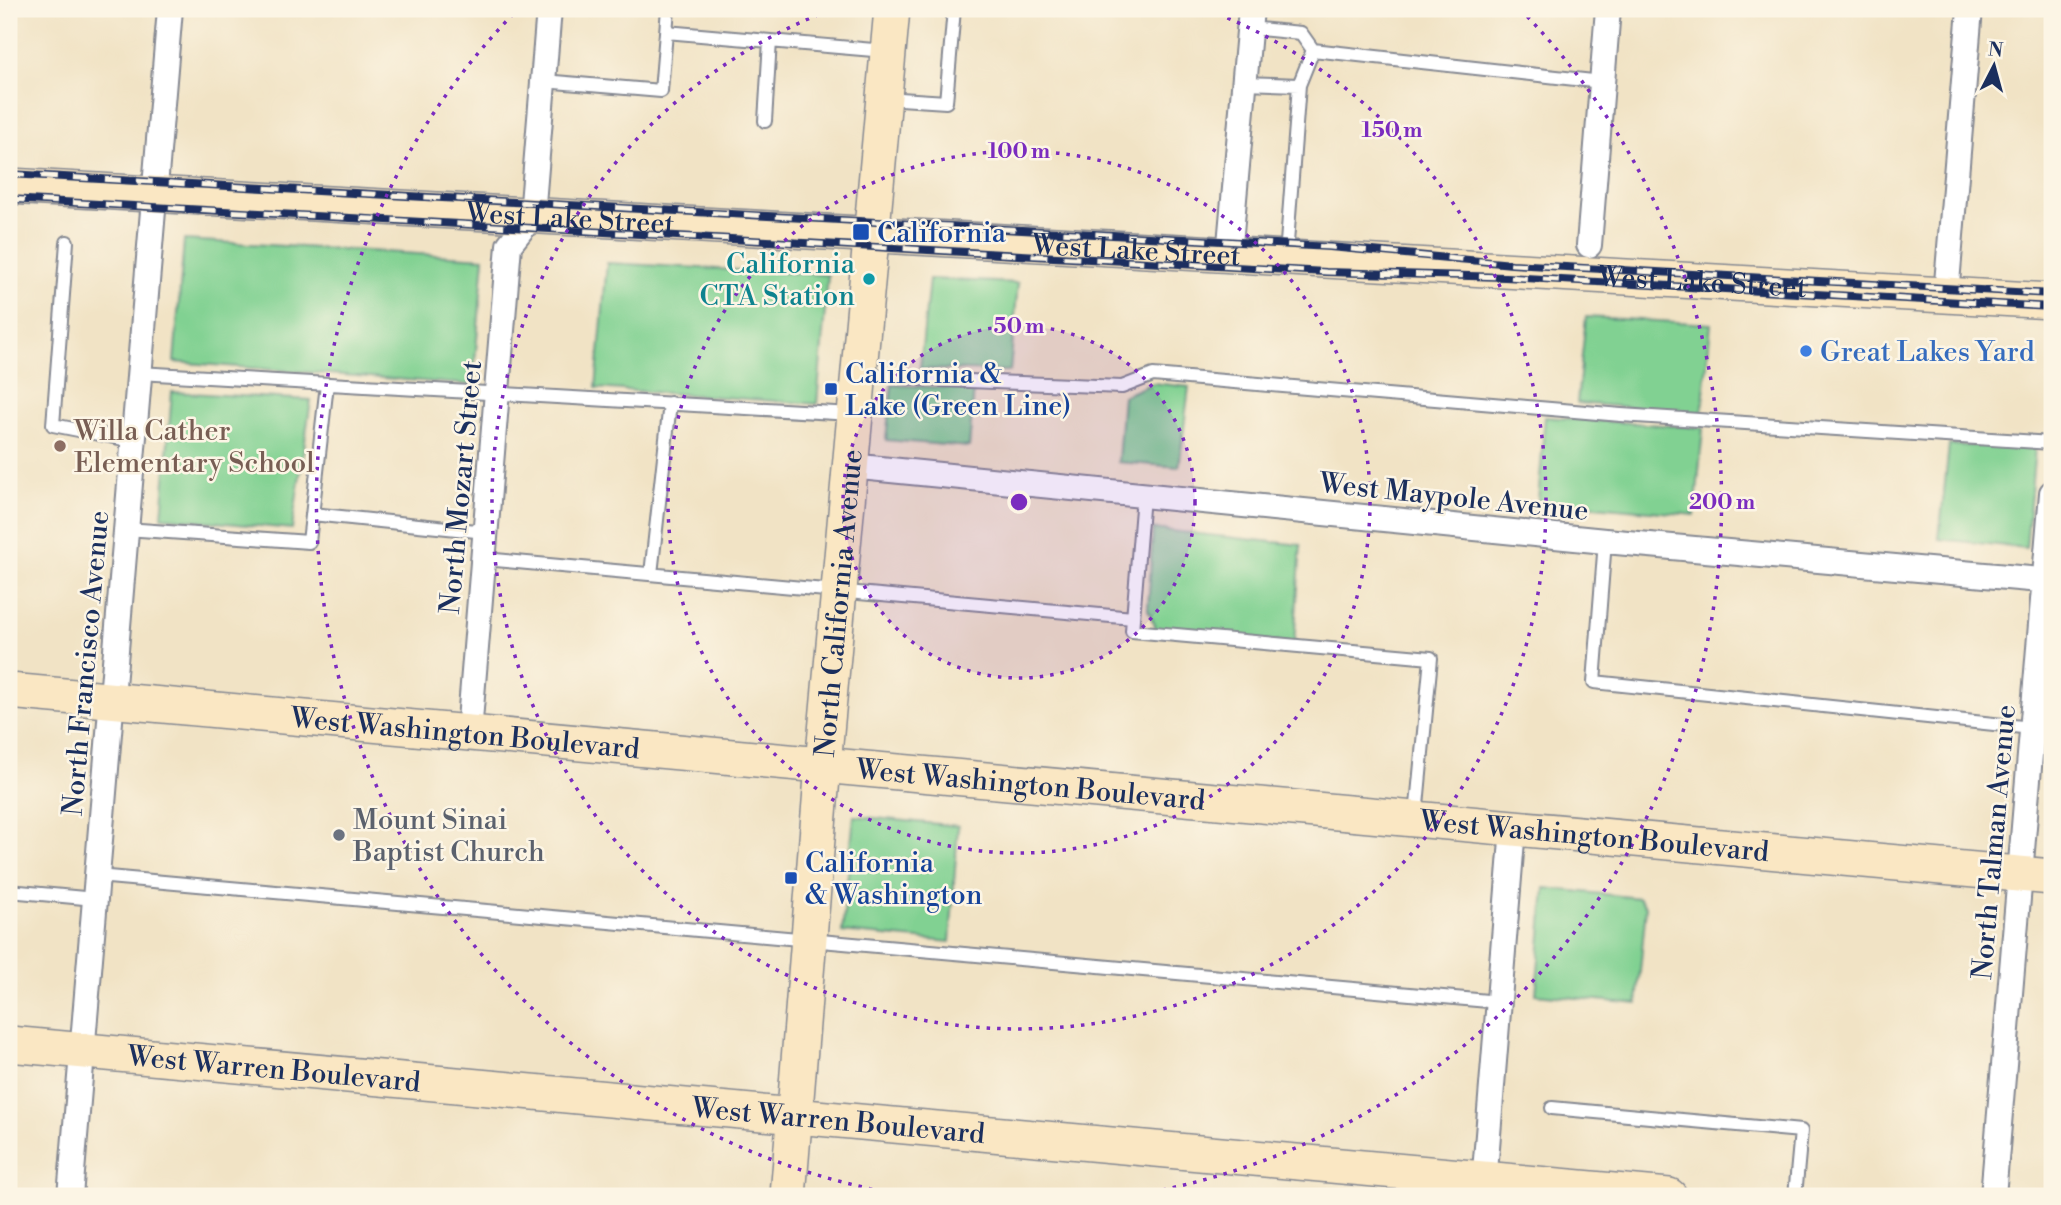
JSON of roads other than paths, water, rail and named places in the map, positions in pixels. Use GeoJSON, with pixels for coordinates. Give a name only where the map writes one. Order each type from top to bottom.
{"type":"FeatureCollection","features":[{"type":"Feature","properties":{"kind":"street","name":"North Francisco Avenue"},"geometry":{"type":"LineString","coordinates":[[70,1196],[170,9]]}},
{"type":"Feature","properties":{"kind":"street"},"geometry":{"type":"LineString","coordinates":[[492,214],[509,245],[532,216],[549,9]]}},
{"type":"Feature","properties":{"kind":"street","name":"North California Avenue"},"geometry":{"type":"LineString","coordinates":[[788,1196],[854,414],[875,244],[892,9]]}},
{"type":"Feature","properties":{"kind":"street"},"geometry":{"type":"LineString","coordinates":[[1588,264],[1608,9]]}},
{"type":"Feature","properties":{"kind":"street"},"geometry":{"type":"LineString","coordinates":[[1946,295],[1970,9]]}},
{"type":"Feature","properties":{"kind":"street"},"geometry":{"type":"LineString","coordinates":[[1229,255],[1250,18]]}},
{"type":"Feature","properties":{"kind":"street","name":"West Lake Street"},"geometry":{"type":"LineString","coordinates":[[9,186],[704,225],[731,248],[875,244],[942,238],[1229,255],[1588,264],[1946,295],[2052,301]]}},
{"type":"Feature","properties":{"kind":"street","name":"North Mozart Street"},"geometry":{"type":"LineString","coordinates":[[469,733],[509,245]]}},
{"type":"Feature","properties":{"kind":"street","name":"West Maypole Avenue"},"geometry":{"type":"LineString","coordinates":[[850,466],[1605,541],[2048,580]]}},
{"type":"Feature","properties":{"kind":"street","name":"North Talman Avenue"},"geometry":{"type":"LineString","coordinates":[[1993,1196],[2036,876],[2032,727],[2048,580],[2052,493]]}},
{"type":"Feature","properties":{"kind":"street","name":"West Washington Boulevard"},"geometry":{"type":"LineString","coordinates":[[9,691],[2036,876]]}},
{"type":"Feature","properties":{"kind":"street"},"geometry":{"type":"LineString","coordinates":[[1483,1188],[1513,828]]}},
{"type":"Feature","properties":{"kind":"street","name":"West Warren Boulevard"},"geometry":{"type":"LineString","coordinates":[[9,1044],[794,1116],[1483,1188],[1669,1196]]}},
{"type":"Feature","properties":{"kind":"lane"},"geometry":{"type":"LineString","coordinates":[[543,81],[661,91],[668,9]]}},
{"type":"Feature","properties":{"kind":"lane"},"geometry":{"type":"LineString","coordinates":[[885,98],[946,102],[954,9]]}},
{"type":"Feature","properties":{"kind":"lane"},"geometry":{"type":"LineString","coordinates":[[1250,18],[1301,33],[1313,50],[1602,82]]}},
{"type":"Feature","properties":{"kind":"lane"},"geometry":{"type":"LineString","coordinates":[[666,32],[889,51]]}},
{"type":"Feature","properties":{"kind":"lane"},"geometry":{"type":"LineString","coordinates":[[765,121],[770,41]]}},
{"type":"Feature","properties":{"kind":"lane"},"geometry":{"type":"LineString","coordinates":[[1286,257],[1299,85],[1313,50]]}},
{"type":"Feature","properties":{"kind":"lane"},"geometry":{"type":"LineString","coordinates":[[1245,83],[1299,85]]}},
{"type":"Feature","properties":{"kind":"lane"},"geometry":{"type":"LineString","coordinates":[[67,242],[52,425],[134,441]]}},
{"type":"Feature","properties":{"kind":"lane"},"geometry":{"type":"LineString","coordinates":[[139,373],[854,414]]}},
{"type":"Feature","properties":{"kind":"lane"},"geometry":{"type":"LineString","coordinates":[[858,374],[932,380],[1122,387],[1153,374],[1621,415],[2052,443]]}},
{"type":"Feature","properties":{"kind":"lane"},"geometry":{"type":"LineString","coordinates":[[126,529],[309,542],[327,384]]}},
{"type":"Feature","properties":{"kind":"lane"},"geometry":{"type":"LineString","coordinates":[[651,574],[670,403]]}},
{"type":"Feature","properties":{"kind":"lane"},"geometry":{"type":"LineString","coordinates":[[1143,496],[1132,631],[1431,658],[1416,819]]}},
{"type":"Feature","properties":{"kind":"lane"},"geometry":{"type":"LineString","coordinates":[[312,514],[486,532]]}},
{"type":"Feature","properties":{"kind":"lane"},"geometry":{"type":"LineString","coordinates":[[1605,541],[1594,682],[2032,727]]}},
{"type":"Feature","properties":{"kind":"lane"},"geometry":{"type":"LineString","coordinates":[[484,559],[1133,618]]}},
{"type":"Feature","properties":{"kind":"lane"},"geometry":{"type":"LineString","coordinates":[[9,891],[96,887],[809,940],[1499,1002]]}},
{"type":"Feature","properties":{"kind":"lane"},"geometry":{"type":"LineString","coordinates":[[1552,1108],[1801,1131],[1795,1196]]}},
{"type":"Feature","properties":{"kind":"railway"},"geometry":{"type":"LineString","coordinates":[[9,174],[1330,247],[1512,264],[2052,294]]}},
{"type":"Feature","properties":{"kind":"railway"},"geometry":{"type":"LineString","coordinates":[[9,199],[1326,272],[1505,277],[2052,307]]}},
{"type":"Feature","properties":{"kind":"place","name":"California"},"geometry":{"type":"Point","coordinates":[861,232]}},
{"type":"Feature","properties":{"kind":"place","name":"California CTA Station"},"geometry":{"type":"Point","coordinates":[869,279]}},
{"type":"Feature","properties":{"kind":"place","name":"Great Lakes Yard"},"geometry":{"type":"Point","coordinates":[1806,351]}},
{"type":"Feature","properties":{"kind":"place","name":"California & Lake (Green Line)"},"geometry":{"type":"Point","coordinates":[831,389]}},
{"type":"Feature","properties":{"kind":"place","name":"Willa Cather Elementary School"},"geometry":{"type":"Point","coordinates":[60,446]}},
{"type":"Feature","properties":{"kind":"place","name":"Mount Sinai Baptist Church"},"geometry":{"type":"Point","coordinates":[339,835]}},
{"type":"Feature","properties":{"kind":"place","name":"California & Washington"},"geometry":{"type":"Point","coordinates":[791,878]}}]}
